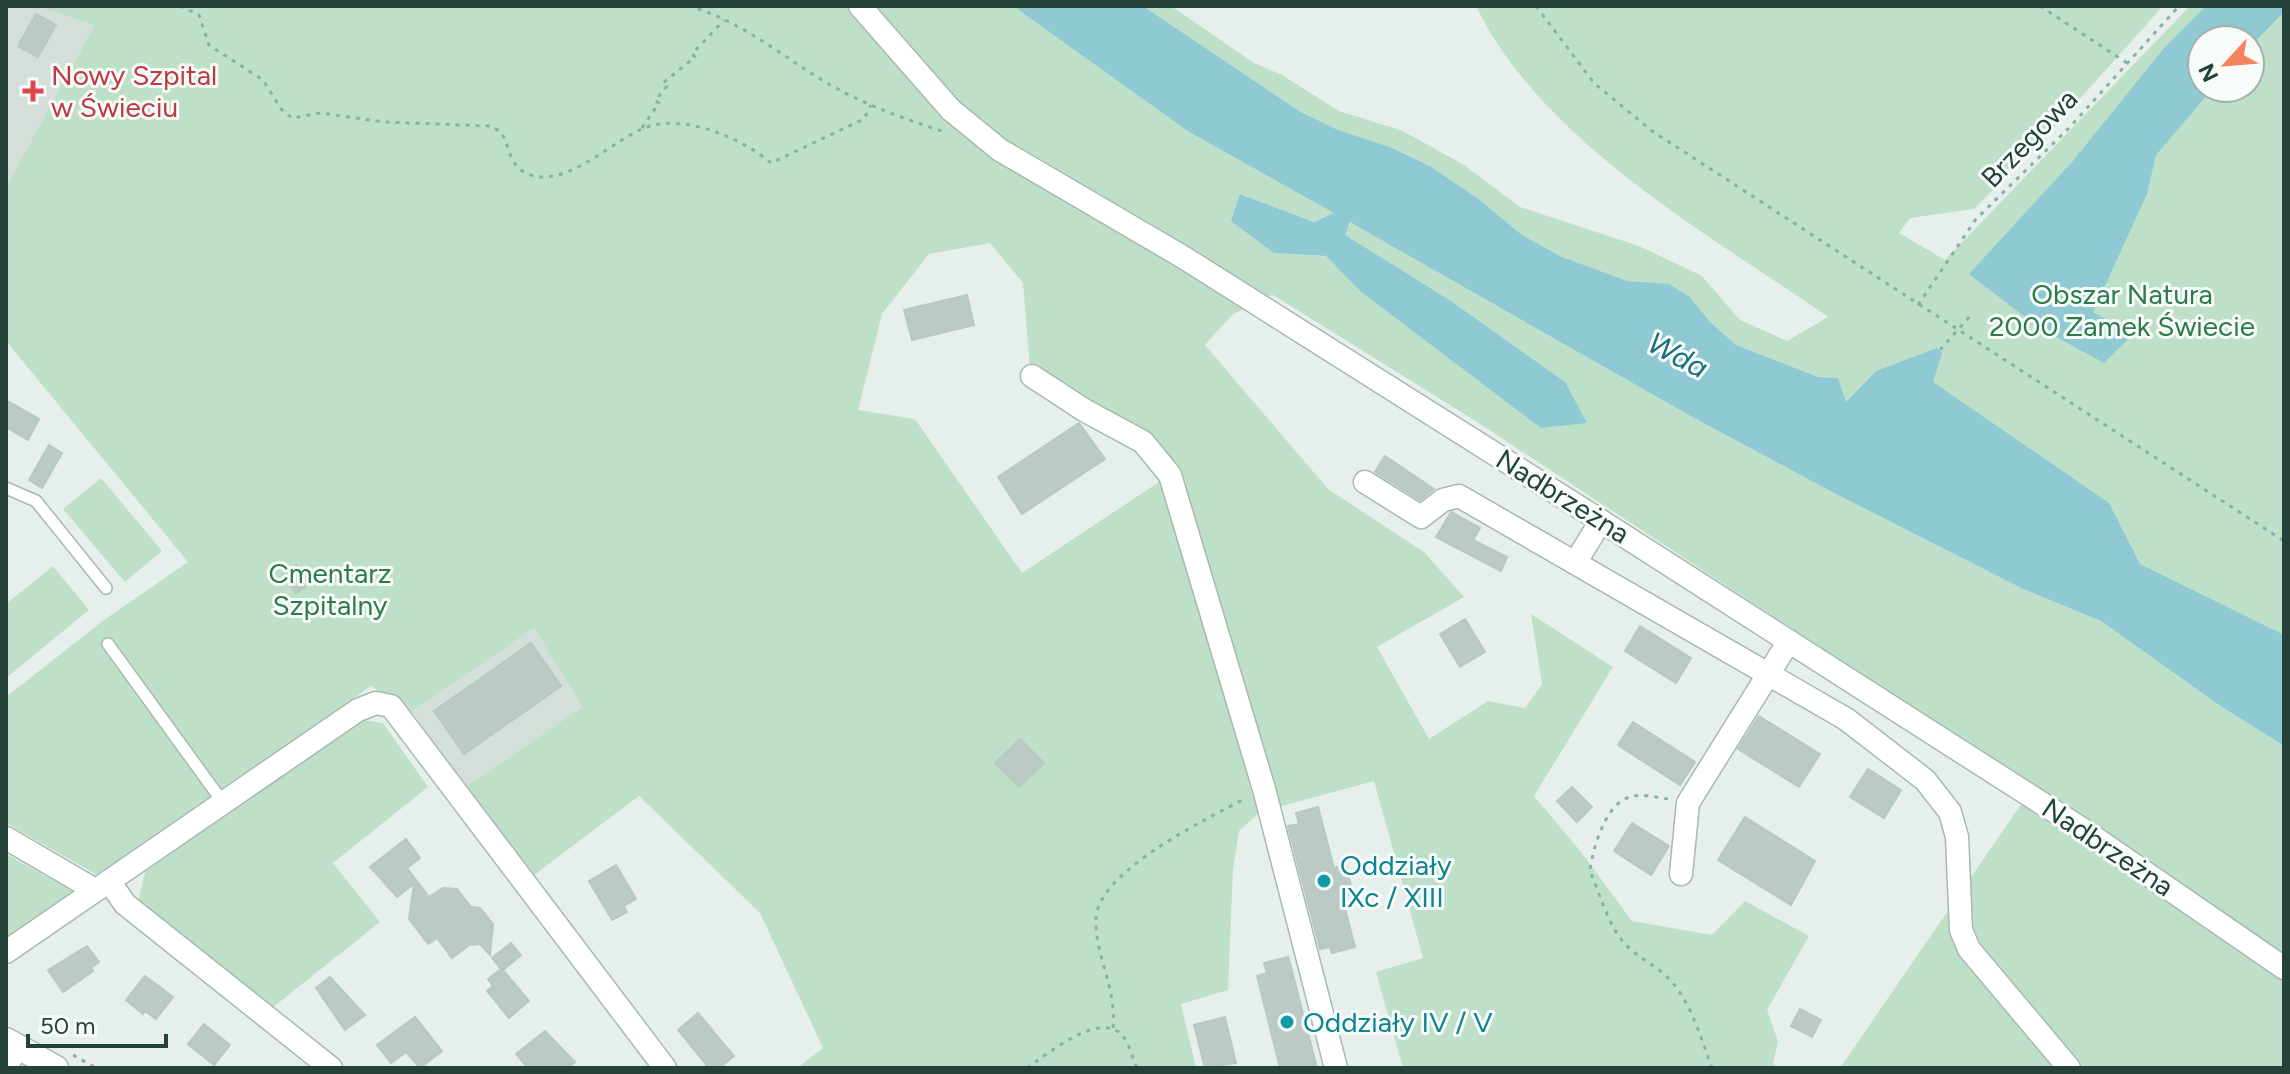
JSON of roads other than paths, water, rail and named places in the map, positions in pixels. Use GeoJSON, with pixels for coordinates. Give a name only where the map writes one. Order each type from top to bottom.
{"type":"FeatureCollection","features":[{"type":"Feature","properties":{"kind":"street","name":"Nadbrzeżna"},"geometry":{"type":"LineString","coordinates":[[860,6],[951,110],[1000,150],[1183,257],[1601,521],[2082,829],[2284,968]]}},
{"type":"Feature","properties":{"kind":"street"},"geometry":{"type":"LineString","coordinates":[[1032,376],[1143,442],[1170,475],[1264,789],[1336,1068]]}},
{"type":"Feature","properties":{"kind":"street"},"geometry":{"type":"LineString","coordinates":[[1365,482],[1421,517],[1443,500],[1459,496],[1846,719],[1925,780],[1941,796],[1957,837],[1961,930],[1969,949],[2069,1068]]}},
{"type":"Feature","properties":{"kind":"street"},"geometry":{"type":"LineString","coordinates":[[1575,563],[1601,521]]}},
{"type":"Feature","properties":{"kind":"street"},"geometry":{"type":"LineString","coordinates":[[1681,874],[1688,803],[1789,641]]}},
{"type":"Feature","properties":{"kind":"street"},"geometry":{"type":"LineString","coordinates":[[6,952],[222,801],[358,710],[376,703],[391,706],[665,1068]]}},
{"type":"Feature","properties":{"kind":"street"},"geometry":{"type":"LineString","coordinates":[[6,838],[102,886],[331,1068]]}},
{"type":"Feature","properties":{"kind":"street"},"geometry":{"type":"LineString","coordinates":[[10,1051],[56,1068]]}},
{"type":"Feature","properties":{"kind":"lane"},"geometry":{"type":"LineString","coordinates":[[6,488],[36,501],[106,588]]}},
{"type":"Feature","properties":{"kind":"lane"},"geometry":{"type":"LineString","coordinates":[[108,644],[222,801]]}},
{"type":"Feature","properties":{"kind":"water","name":"Wda"},"geometry":{"type":"Polygon","coordinates":[[[1013,6],[1143,6],[1299,111],[1338,130],[1390,147],[1430,166],[1480,200],[1522,235],[1562,257],[1627,281],[1669,284],[1690,297],[1710,322],[1736,345],[1819,377],[1838,378],[1846,402],[1876,371],[1937,348],[1942,353],[1933,382],[2109,503],[2140,564],[2284,635],[2284,746],[2219,705],[2101,621],[2023,589],[1834,493],[1694,418],[1350,222],[1345,235],[1451,301],[1565,382],[1587,423],[1541,428],[1360,291],[1326,256],[1274,253],[1231,221],[1240,194],[1314,222],[1334,213],[1189,132],[1013,6]]]}},
{"type":"Feature","properties":{"kind":"water"},"geometry":{"type":"Polygon","coordinates":[[[2206,6],[2284,6],[2284,12],[2266,31],[2266,24],[2188,24],[2206,6]]]}},
{"type":"Feature","properties":{"kind":"water"},"geometry":{"type":"Polygon","coordinates":[[[2186,26],[2186,104],[2199,104],[2156,155],[2147,194],[2093,312],[2133,334],[2104,363],[2038,327],[1969,274],[2072,162],[2165,47],[2186,26]]]}},
{"type":"Feature","properties":{"kind":"place","name":"Nowy Szpital w Świeciu"},"geometry":{"type":"Point","coordinates":[33,91]}},
{"type":"Feature","properties":{"kind":"place","name":"Oddziały IXc / XIII"},"geometry":{"type":"Point","coordinates":[1324,881]}},
{"type":"Feature","properties":{"kind":"place","name":"Oddziały IV / V"},"geometry":{"type":"Point","coordinates":[1287,1022]}},
{"type":"Feature","properties":{"kind":"park label","name":"Obszar Natura 2000 Zamek Świecie"},"geometry":{"type":"Point","coordinates":[2122,310]}},
{"type":"Feature","properties":{"kind":"park label","name":"Cmentarz Szpitalny"},"geometry":{"type":"Point","coordinates":[330,589]}}]}
